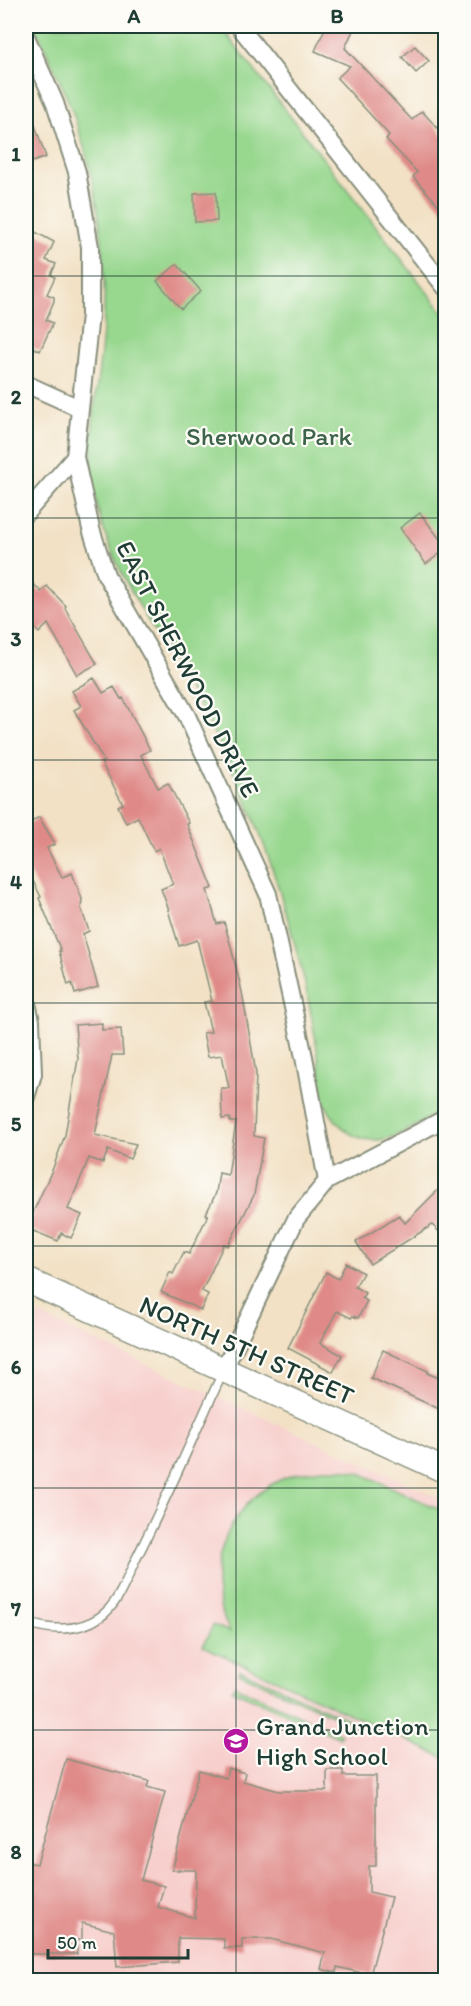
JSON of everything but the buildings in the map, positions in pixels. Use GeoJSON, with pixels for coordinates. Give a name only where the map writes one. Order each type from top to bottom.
{"type":"FeatureCollection","features":[{"type":"Feature","properties":{"kind":"street"},"geometry":{"type":"LineString","coordinates":[[245,27],[439,266],[446,288]]}},
{"type":"Feature","properties":{"kind":"street","name":"EAST SHERWOOD DRIVE"},"geometry":{"type":"LineString","coordinates":[[26,37],[55,103],[77,172],[90,247],[90,315],[75,458],[91,529],[106,575],[188,716],[268,894],[304,1057],[327,1181]]}},
{"type":"Feature","properties":{"kind":"street"},"geometry":{"type":"LineString","coordinates":[[26,384],[79,408]]}},
{"type":"Feature","properties":{"kind":"street"},"geometry":{"type":"LineString","coordinates":[[26,513],[75,458]]}},
{"type":"Feature","properties":{"kind":"street"},"geometry":{"type":"LineString","coordinates":[[26,999],[31,1021],[33,1074],[26,1097]]}},
{"type":"Feature","properties":{"kind":"street"},"geometry":{"type":"LineString","coordinates":[[223,1371],[296,1219],[327,1181],[446,1118]]}},
{"type":"Feature","properties":{"kind":"street","name":"NORTH 5TH STREET"},"geometry":{"type":"LineString","coordinates":[[26,1280],[446,1471]]}},
{"type":"Feature","properties":{"kind":"lane"},"geometry":{"type":"LineString","coordinates":[[26,1622],[39,1627],[58,1629],[77,1626],[102,1616],[115,1600],[156,1521],[223,1371]]}},
{"type":"Feature","properties":{"kind":"shaded area","name":"Grand Junction High School"},"geometry":{"type":"Polygon","coordinates":[[[26,1309],[446,1501],[445,1980],[26,1980],[26,1309]]]}},
{"type":"Feature","properties":{"kind":"green space","name":"Sherwood Park"},"geometry":{"type":"Polygon","coordinates":[[[33,26],[220,26],[445,315],[445,1108],[405,1132],[391,1137],[378,1140],[364,1139],[350,1133],[337,1122],[326,1106],[304,979],[284,905],[262,839],[211,728],[133,595],[101,522],[95,496],[92,438],[104,307],[101,236],[89,166],[79,132],[44,45],[33,26]]]}},
{"type":"Feature","properties":{"kind":"green space"},"geometry":{"type":"Polygon","coordinates":[[[322,1469],[343,1469],[360,1473],[445,1512],[445,1758],[203,1646],[213,1625],[230,1632],[221,1610],[217,1588],[218,1566],[223,1545],[232,1525],[245,1506],[262,1491],[287,1477],[322,1469]]]}},
{"type":"Feature","properties":{"kind":"green space"},"geometry":{"type":"Polygon","coordinates":[[[240,1670],[348,1719],[347,1722],[239,1673],[240,1670]]]}},
{"type":"Feature","properties":{"kind":"green space"},"geometry":{"type":"Polygon","coordinates":[[[234,1686],[341,1734],[340,1738],[232,1690],[234,1686]]]}},
{"type":"Feature","properties":{"kind":"place","name":"Grand Junction High School"},"geometry":{"type":"Point","coordinates":[236,1741]}}]}
